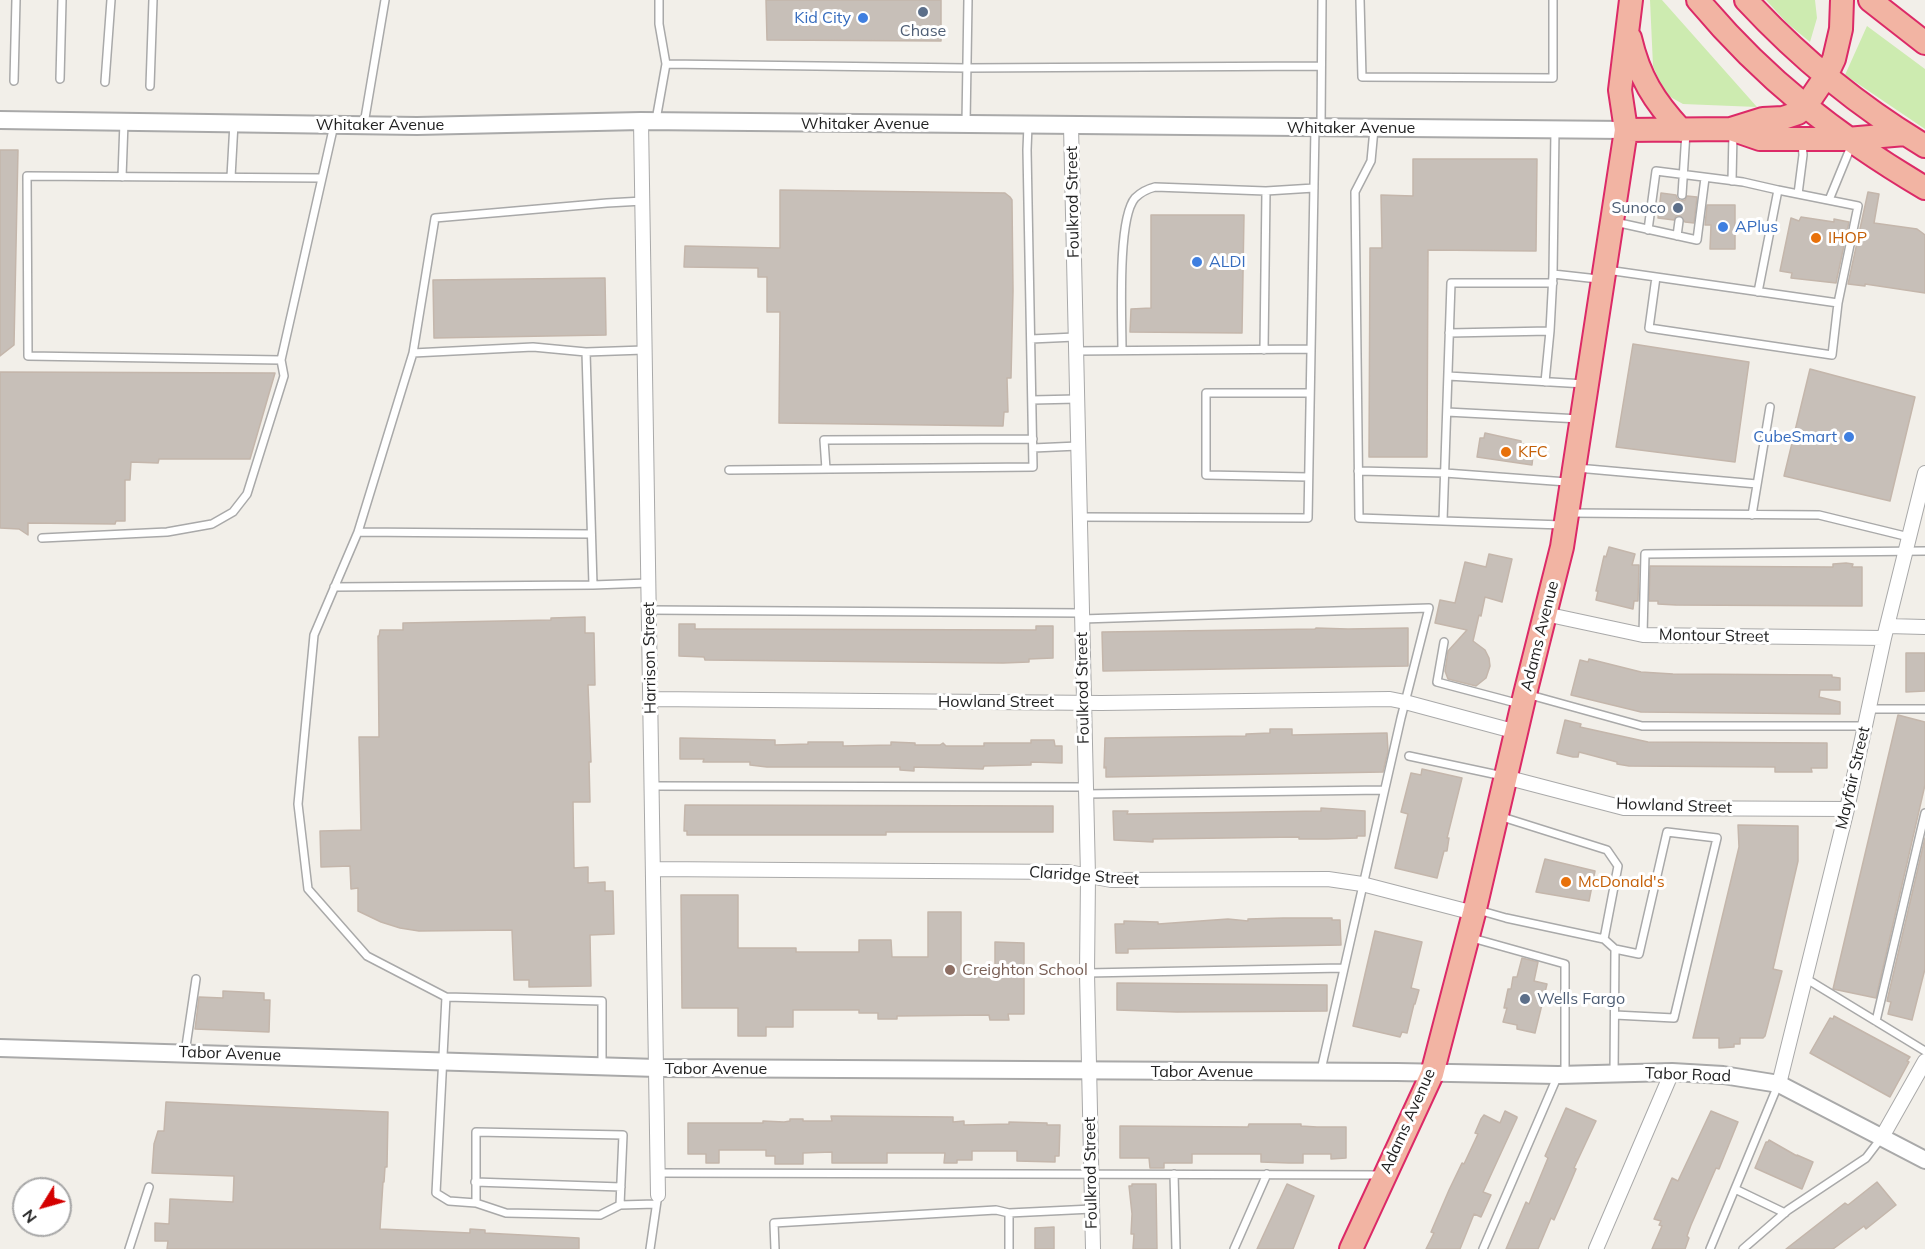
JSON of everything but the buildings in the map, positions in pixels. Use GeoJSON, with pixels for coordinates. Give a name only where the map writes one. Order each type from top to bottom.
{"type":"FeatureCollection","features":[{"type":"Feature","properties":{"kind":"highway","name":"Adams Avenue"},"geometry":{"type":"LineString","coordinates":[[1351,1249],[1431,1074],[1475,911],[1567,519],[1626,130],[1620,90],[1631,0]]}},
{"type":"Feature","properties":{"kind":"highway"},"geometry":{"type":"LineString","coordinates":[[1698,0],[1750,56],[1805,107],[1850,141],[1925,188]]}},
{"type":"Feature","properties":{"kind":"highway"},"geometry":{"type":"LineString","coordinates":[[1746,0],[1794,49],[1851,97],[1925,146]]}},
{"type":"Feature","properties":{"kind":"highway"},"geometry":{"type":"LineString","coordinates":[[1805,107],[1826,76],[1838,44],[1842,0]]}},
{"type":"Feature","properties":{"kind":"highway"},"geometry":{"type":"LineString","coordinates":[[1870,0],[1925,43]]}},
{"type":"Feature","properties":{"kind":"highway"},"geometry":{"type":"LineString","coordinates":[[1627,28],[1636,61],[1654,99],[1684,130]]}},
{"type":"Feature","properties":{"kind":"highway","name":"Whitaker Avenue"},"geometry":{"type":"LineString","coordinates":[[1626,130],[1732,130],[1763,119],[1791,117],[1805,107]]}},
{"type":"Feature","properties":{"kind":"highway","name":"Whitaker Avenue"},"geometry":{"type":"LineString","coordinates":[[1732,130],[1760,140],[1850,141],[1905,134]]}},
{"type":"Feature","properties":{"kind":"street","name":"Whitaker Avenue"},"geometry":{"type":"LineString","coordinates":[[0,120],[334,125],[648,122],[1626,130]]}},
{"type":"Feature","properties":{"kind":"street","name":"Harrison Street"},"geometry":{"type":"LineString","coordinates":[[648,122],[642,201],[659,1173],[657,1200]]}},
{"type":"Feature","properties":{"kind":"street","name":"Foulkrod Street"},"geometry":{"type":"LineString","coordinates":[[1071,126],[1088,876],[1087,973],[1093,1249]]}},
{"type":"Feature","properties":{"kind":"street","name":"Mayfair Street"},"geometry":{"type":"LineString","coordinates":[[1779,1084],[1847,809],[1886,632],[1925,472]]}},
{"type":"Feature","properties":{"kind":"street","name":"Montour Street"},"geometry":{"type":"LineString","coordinates":[[1545,614],[1642,635],[1886,632],[1925,627]]}},
{"type":"Feature","properties":{"kind":"street","name":"Howland Street"},"geometry":{"type":"LineString","coordinates":[[650,699],[1084,703],[1390,699],[1517,732]]}},
{"type":"Feature","properties":{"kind":"street","name":"Howland Street"},"geometry":{"type":"LineString","coordinates":[[1505,777],[1624,808],[1847,809]]}},
{"type":"Feature","properties":{"kind":"street","name":"Claridge Street"},"geometry":{"type":"LineString","coordinates":[[653,869],[1068,872],[1111,880],[1328,879],[1362,884],[1475,911]]}},
{"type":"Feature","properties":{"kind":"street","name":"Tabor Avenue"},"geometry":{"type":"LineString","coordinates":[[0,1048],[657,1068],[1431,1074]]}},
{"type":"Feature","properties":{"kind":"street"},"geometry":{"type":"LineString","coordinates":[[1882,1137],[1925,1061]]}},
{"type":"Feature","properties":{"kind":"street","name":"Tabor Road"},"geometry":{"type":"LineString","coordinates":[[1431,1074],[1562,1075],[1672,1072],[1723,1075],[1779,1084],[1925,1160]]}},
{"type":"Feature","properties":{"kind":"street"},"geometry":{"type":"LineString","coordinates":[[1596,1249],[1672,1072]]}},
{"type":"Feature","properties":{"kind":"lane"},"geometry":{"type":"LineString","coordinates":[[14,81],[16,0]]}},
{"type":"Feature","properties":{"kind":"lane"},"geometry":{"type":"LineString","coordinates":[[60,79],[62,0]]}},
{"type":"Feature","properties":{"kind":"lane"},"geometry":{"type":"LineString","coordinates":[[105,82],[111,0]]}},
{"type":"Feature","properties":{"kind":"lane"},"geometry":{"type":"LineString","coordinates":[[150,86],[153,0]]}},
{"type":"Feature","properties":{"kind":"lane"},"geometry":{"type":"LineString","coordinates":[[363,125],[386,0]]}},
{"type":"Feature","properties":{"kind":"lane"},"geometry":{"type":"LineString","coordinates":[[648,122],[666,64],[659,24],[659,0]]}},
{"type":"Feature","properties":{"kind":"lane"},"geometry":{"type":"LineString","coordinates":[[966,124],[968,0]]}},
{"type":"Feature","properties":{"kind":"lane"},"geometry":{"type":"LineString","coordinates":[[1080,517],[1308,518],[1314,188],[1321,66],[1322,0]]}},
{"type":"Feature","properties":{"kind":"lane"},"geometry":{"type":"LineString","coordinates":[[1360,0],[1362,77],[1553,78],[1553,0]]}},
{"type":"Feature","properties":{"kind":"lane"},"geometry":{"type":"LineString","coordinates":[[666,64],[967,68],[1321,66]]}},
{"type":"Feature","properties":{"kind":"lane"},"geometry":{"type":"LineString","coordinates":[[122,177],[124,122]]}},
{"type":"Feature","properties":{"kind":"lane"},"geometry":{"type":"LineString","coordinates":[[231,177],[234,123]]}},
{"type":"Feature","properties":{"kind":"lane"},"geometry":{"type":"LineString","coordinates":[[42,538],[167,532],[212,524],[233,512],[247,494],[284,376],[281,360],[334,125]]}},
{"type":"Feature","properties":{"kind":"lane"},"geometry":{"type":"LineString","coordinates":[[729,470],[1033,467],[1028,125]]}},
{"type":"Feature","properties":{"kind":"lane"},"geometry":{"type":"LineString","coordinates":[[1374,128],[1371,161],[1355,192],[1359,518],[1443,521],[1819,515],[1925,551]]}},
{"type":"Feature","properties":{"kind":"lane"},"geometry":{"type":"LineString","coordinates":[[1545,382],[1553,284],[1555,130]]}},
{"type":"Feature","properties":{"kind":"lane"},"geometry":{"type":"LineString","coordinates":[[1682,195],[1684,130]]}},
{"type":"Feature","properties":{"kind":"lane"},"geometry":{"type":"LineString","coordinates":[[1732,130],[1732,181]]}},
{"type":"Feature","properties":{"kind":"lane"},"geometry":{"type":"LineString","coordinates":[[1798,194],[1803,155],[1802,139]]}},
{"type":"Feature","properties":{"kind":"lane"},"geometry":{"type":"LineString","coordinates":[[1829,200],[1850,141]]}},
{"type":"Feature","properties":{"kind":"lane"},"geometry":{"type":"LineString","coordinates":[[1648,230],[1656,171],[1732,181],[1858,206],[1838,303],[1832,355],[1649,328],[1656,277]]}},
{"type":"Feature","properties":{"kind":"lane"},"geometry":{"type":"LineString","coordinates":[[281,360],[28,356],[27,176],[322,178]]}},
{"type":"Feature","properties":{"kind":"lane"},"geometry":{"type":"LineString","coordinates":[[1612,221],[1697,240],[1705,178]]}},
{"type":"Feature","properties":{"kind":"lane"},"geometry":{"type":"LineString","coordinates":[[1122,350],[1123,242],[1128,212],[1134,200],[1144,190],[1155,187],[1266,191],[1314,188]]}},
{"type":"Feature","properties":{"kind":"lane"},"geometry":{"type":"LineString","coordinates":[[1758,292],[1778,190]]}},
{"type":"Feature","properties":{"kind":"lane"},"geometry":{"type":"LineString","coordinates":[[1264,350],[1266,191]]}},
{"type":"Feature","properties":{"kind":"lane"},"geometry":{"type":"LineString","coordinates":[[602,1067],[602,1001],[446,997],[368,956],[308,889],[298,804],[314,635],[358,532],[413,353],[435,218],[607,202],[642,201]]}},
{"type":"Feature","properties":{"kind":"lane"},"geometry":{"type":"LineString","coordinates":[[1677,236],[1679,221]]}},
{"type":"Feature","properties":{"kind":"lane"},"geometry":{"type":"LineString","coordinates":[[1553,274],[1656,277],[1838,303]]}},
{"type":"Feature","properties":{"kind":"lane"},"geometry":{"type":"LineString","coordinates":[[1443,521],[1451,284],[1553,284]]}},
{"type":"Feature","properties":{"kind":"lane"},"geometry":{"type":"LineString","coordinates":[[1449,333],[1550,331]]}},
{"type":"Feature","properties":{"kind":"lane"},"geometry":{"type":"LineString","coordinates":[[1031,339],[1122,350],[1311,350]]}},
{"type":"Feature","properties":{"kind":"lane"},"geometry":{"type":"LineString","coordinates":[[413,353],[533,347],[586,352],[645,350]]}},
{"type":"Feature","properties":{"kind":"lane"},"geometry":{"type":"LineString","coordinates":[[586,352],[593,585]]}},
{"type":"Feature","properties":{"kind":"lane"},"geometry":{"type":"LineString","coordinates":[[1448,376],[1588,384]]}},
{"type":"Feature","properties":{"kind":"lane"},"geometry":{"type":"LineString","coordinates":[[1308,477],[1206,475],[1206,393],[1310,393]]}},
{"type":"Feature","properties":{"kind":"lane"},"geometry":{"type":"LineString","coordinates":[[1032,400],[1077,399]]}},
{"type":"Feature","properties":{"kind":"lane"},"geometry":{"type":"LineString","coordinates":[[1752,515],[1770,407]]}},
{"type":"Feature","properties":{"kind":"lane"},"geometry":{"type":"LineString","coordinates":[[1447,412],[1582,419]]}},
{"type":"Feature","properties":{"kind":"lane"},"geometry":{"type":"LineString","coordinates":[[826,469],[824,440],[1033,439]]}},
{"type":"Feature","properties":{"kind":"lane"},"geometry":{"type":"LineString","coordinates":[[1033,448],[1078,446]]}},
{"type":"Feature","properties":{"kind":"lane"},"geometry":{"type":"LineString","coordinates":[[1358,471],[1574,476],[1757,484]]}},
{"type":"Feature","properties":{"kind":"lane"},"geometry":{"type":"LineString","coordinates":[[358,532],[590,534]]}},
{"type":"Feature","properties":{"kind":"lane"},"geometry":{"type":"LineString","coordinates":[[1642,635],[1645,554],[1907,544]]}},
{"type":"Feature","properties":{"kind":"lane"},"geometry":{"type":"LineString","coordinates":[[334,587],[648,583]]}},
{"type":"Feature","properties":{"kind":"lane"},"geometry":{"type":"LineString","coordinates":[[649,610],[1082,616],[1430,608],[1384,790],[1321,1073]]}},
{"type":"Feature","properties":{"kind":"lane"},"geometry":{"type":"LineString","coordinates":[[1444,642],[1437,682],[1642,726],[1865,726]]}},
{"type":"Feature","properties":{"kind":"lane"},"geometry":{"type":"LineString","coordinates":[[1869,709],[1925,709]]}},
{"type":"Feature","properties":{"kind":"lane"},"geometry":{"type":"LineString","coordinates":[[1409,756],[1505,777]]}},
{"type":"Feature","properties":{"kind":"lane"},"geometry":{"type":"LineString","coordinates":[[652,786],[1384,790]]}},
{"type":"Feature","properties":{"kind":"lane"},"geometry":{"type":"LineString","coordinates":[[1876,1021],[1925,813]]}},
{"type":"Feature","properties":{"kind":"lane"},"geometry":{"type":"LineString","coordinates":[[1497,816],[1607,850],[1618,866],[1604,939]]}},
{"type":"Feature","properties":{"kind":"lane"},"geometry":{"type":"LineString","coordinates":[[1475,911],[1604,939],[1615,949],[1639,954],[1667,832],[1716,838],[1674,1018],[1615,1015]]}},
{"type":"Feature","properties":{"kind":"lane"},"geometry":{"type":"LineString","coordinates":[[1468,937],[1565,964],[1562,1075],[1483,1249]]}},
{"type":"Feature","properties":{"kind":"lane"},"geometry":{"type":"LineString","coordinates":[[1614,1074],[1615,949]]}},
{"type":"Feature","properties":{"kind":"lane"},"geometry":{"type":"LineString","coordinates":[[1087,973],[1343,968]]}},
{"type":"Feature","properties":{"kind":"lane"},"geometry":{"type":"LineString","coordinates":[[1805,978],[1925,1051]]}},
{"type":"Feature","properties":{"kind":"lane"},"geometry":{"type":"LineString","coordinates":[[185,1053],[196,980]]}},
{"type":"Feature","properties":{"kind":"lane"},"geometry":{"type":"LineString","coordinates":[[446,997],[436,1193],[449,1201],[476,1203],[506,1213],[600,1215],[620,1205],[657,1200],[650,1249]]}},
{"type":"Feature","properties":{"kind":"lane"},"geometry":{"type":"LineString","coordinates":[[1710,1249],[1779,1084]]}},
{"type":"Feature","properties":{"kind":"lane"},"geometry":{"type":"LineString","coordinates":[[476,1203],[476,1132],[623,1135],[620,1205]]}},
{"type":"Feature","properties":{"kind":"lane"},"geometry":{"type":"LineString","coordinates":[[1743,1249],[1785,1213],[1866,1158],[1882,1137]]}},
{"type":"Feature","properties":{"kind":"lane"},"geometry":{"type":"LineString","coordinates":[[659,1173],[1384,1175]]}},
{"type":"Feature","properties":{"kind":"lane"},"geometry":{"type":"LineString","coordinates":[[1174,1174],[1176,1249]]}},
{"type":"Feature","properties":{"kind":"lane"},"geometry":{"type":"LineString","coordinates":[[1234,1249],[1267,1174]]}},
{"type":"Feature","properties":{"kind":"lane"},"geometry":{"type":"LineString","coordinates":[[475,1182],[621,1187]]}},
{"type":"Feature","properties":{"kind":"lane"},"geometry":{"type":"LineString","coordinates":[[129,1249],[149,1187]]}},
{"type":"Feature","properties":{"kind":"lane"},"geometry":{"type":"LineString","coordinates":[[1735,1190],[1785,1213]]}},
{"type":"Feature","properties":{"kind":"lane"},"geometry":{"type":"LineString","coordinates":[[775,1249],[774,1223],[996,1210],[1009,1213],[1092,1209]]}},
{"type":"Feature","properties":{"kind":"lane"},"geometry":{"type":"LineString","coordinates":[[1009,1213],[1009,1249]]}},
{"type":"Feature","properties":{"kind":"green space"},"geometry":{"type":"Polygon","coordinates":[[[1650,0],[1662,0],[1757,107],[1683,104],[1665,94],[1653,66],[1650,0]]]}},
{"type":"Feature","properties":{"kind":"green space"},"geometry":{"type":"Polygon","coordinates":[[[1766,0],[1815,0],[1817,18],[1810,42],[1787,23],[1766,0]]]}},
{"type":"Feature","properties":{"kind":"green space"},"geometry":{"type":"Polygon","coordinates":[[[1867,26],[1925,69],[1925,129],[1845,75],[1867,26]]]}},
{"type":"Feature","properties":{"kind":"place","name":"Chase"},"geometry":{"type":"Point","coordinates":[923,12]}},
{"type":"Feature","properties":{"kind":"place","name":"Kid City"},"geometry":{"type":"Point","coordinates":[863,18]}},
{"type":"Feature","properties":{"kind":"place","name":"Sunoco"},"geometry":{"type":"Point","coordinates":[1678,208]}},
{"type":"Feature","properties":{"kind":"place","name":"APlus"},"geometry":{"type":"Point","coordinates":[1723,227]}},
{"type":"Feature","properties":{"kind":"place","name":"IHOP"},"geometry":{"type":"Point","coordinates":[1816,238]}},
{"type":"Feature","properties":{"kind":"place","name":"ALDI"},"geometry":{"type":"Point","coordinates":[1197,262]}},
{"type":"Feature","properties":{"kind":"place","name":"CubeSmart"},"geometry":{"type":"Point","coordinates":[1849,437]}},
{"type":"Feature","properties":{"kind":"place","name":"KFC"},"geometry":{"type":"Point","coordinates":[1506,452]}},
{"type":"Feature","properties":{"kind":"place","name":"McDonald's"},"geometry":{"type":"Point","coordinates":[1566,882]}},
{"type":"Feature","properties":{"kind":"place","name":"Creighton School"},"geometry":{"type":"Point","coordinates":[950,970]}},
{"type":"Feature","properties":{"kind":"place","name":"Wells Fargo"},"geometry":{"type":"Point","coordinates":[1525,999]}}]}
